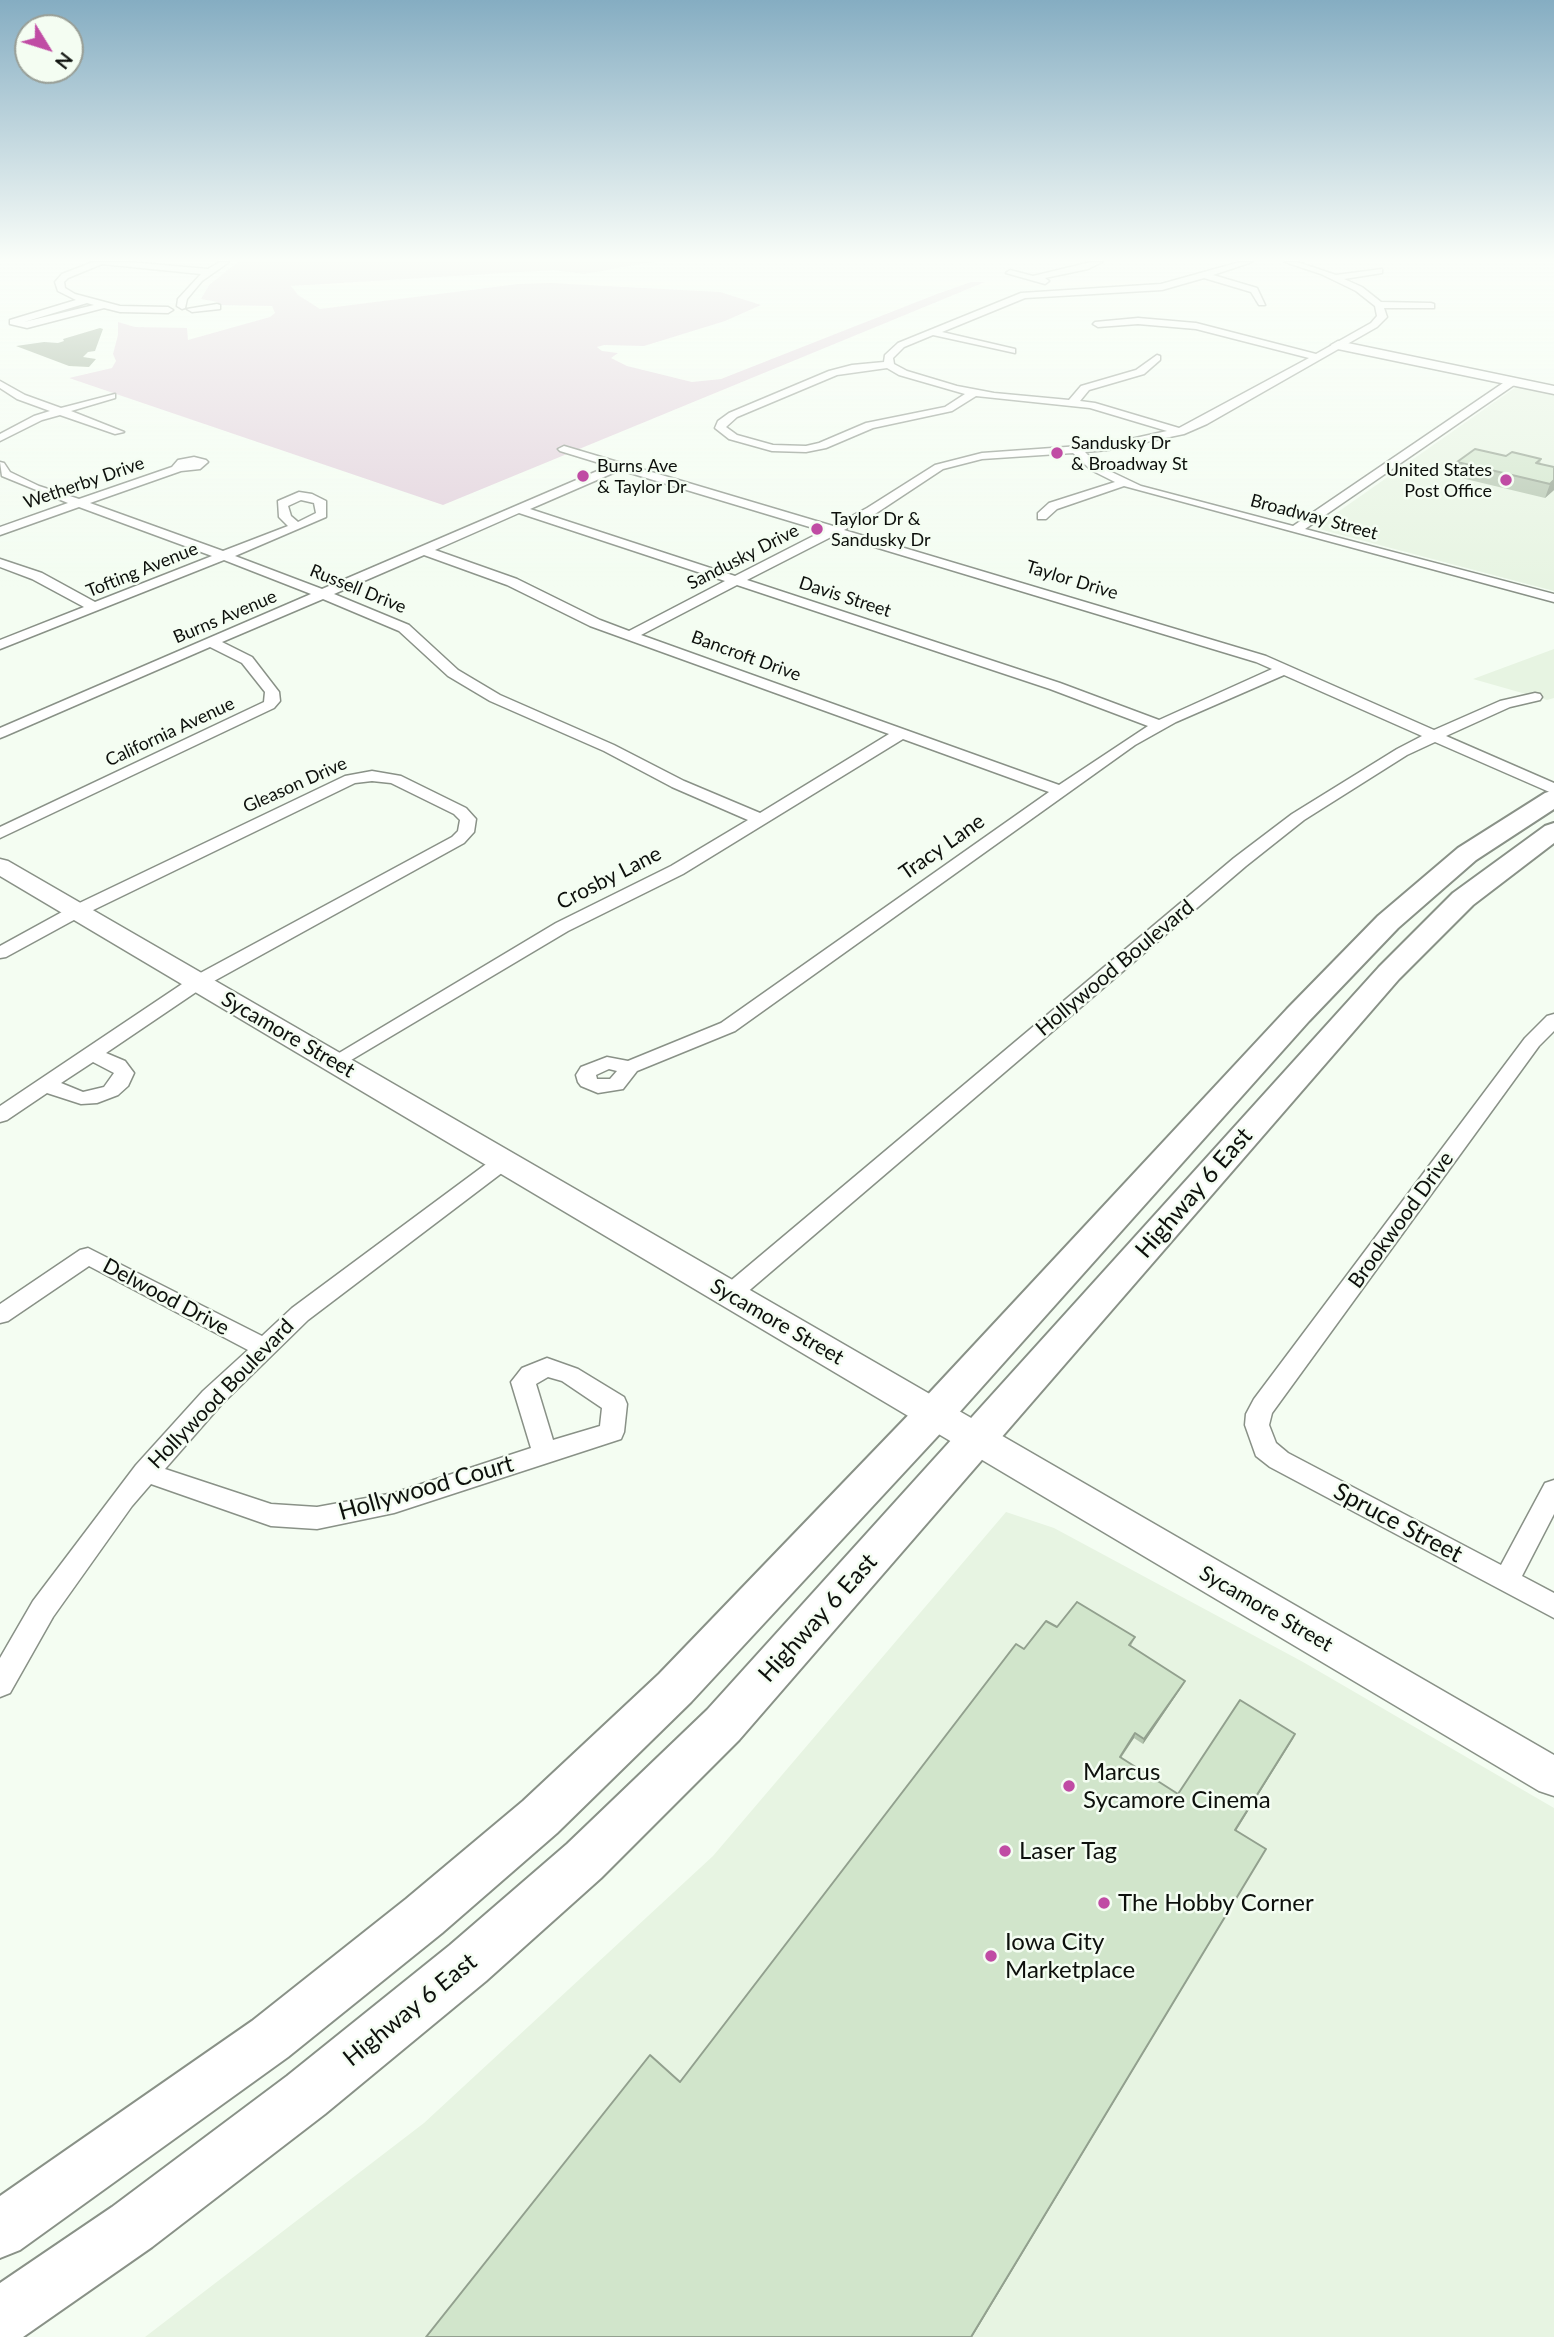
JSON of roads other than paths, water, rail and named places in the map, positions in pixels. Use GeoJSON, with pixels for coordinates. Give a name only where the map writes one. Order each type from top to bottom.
{"type":"FeatureCollection","features":[{"type":"Feature","properties":{"kind":"main road","name":"Highway 6 East"},"geometry":{"type":"LineString","coordinates":[[0,2230],[270,2039],[425,1916],[540,1817],[675,1688],[934,1414],[1298,1015],[1388,922],[1467,854],[1554,799]]}},
{"type":"Feature","properties":{"kind":"main road","name":"Highway 6 East"},"geometry":{"type":"LineString","coordinates":[[0,2318],[132,2227],[306,2095],[468,1963],[584,1861],[723,1725],[1389,973],[1463,899],[1554,831]]}},
{"type":"Feature","properties":{"kind":"street"},"geometry":{"type":"LineString","coordinates":[[841,371],[733,415],[722,422],[720,429],[733,437],[772,448],[806,449],[822,446],[870,425],[948,409],[974,393]]}},
{"type":"Feature","properties":{"kind":"street"},"geometry":{"type":"LineString","coordinates":[[901,371],[917,379],[974,393],[1073,402],[1126,414],[1180,432]]}},
{"type":"Feature","properties":{"kind":"street"},"geometry":{"type":"LineString","coordinates":[[1073,402],[1085,388],[1141,371]]}},
{"type":"Feature","properties":{"kind":"street","name":"Sandusky Drive"},"geometry":{"type":"LineString","coordinates":[[631,635],[835,530],[886,502],[927,473],[954,462],[1000,453],[1127,444],[1180,432],[1203,422],[1292,371]]}},
{"type":"Feature","properties":{"kind":"street"},"geometry":{"type":"LineString","coordinates":[[1465,371],[1554,390]]}},
{"type":"Feature","properties":{"kind":"street"},"geometry":{"type":"LineString","coordinates":[[1295,530],[1513,381]]}},
{"type":"Feature","properties":{"kind":"street"},"geometry":{"type":"LineString","coordinates":[[0,384],[21,397],[119,432]]}},
{"type":"Feature","properties":{"kind":"street"},"geometry":{"type":"LineString","coordinates":[[0,438],[38,418],[111,396]]}},
{"type":"Feature","properties":{"kind":"street","name":"Taylor Drive"},"geometry":{"type":"LineString","coordinates":[[564,449],[1163,628],[1284,668],[1554,789]]}},
{"type":"Feature","properties":{"kind":"street","name":"Broadway Street"},"geometry":{"type":"LineString","coordinates":[[1075,449],[1095,468],[1123,483],[1554,598]]}},
{"type":"Feature","properties":{"kind":"street","name":"Burns Avenue"},"geometry":{"type":"LineString","coordinates":[[0,733],[619,466]]}},
{"type":"Feature","properties":{"kind":"street","name":"Russell Drive"},"geometry":{"type":"LineString","coordinates":[[1,468],[15,480],[155,530],[404,628],[453,673],[495,698],[609,748],[678,784],[761,819]]}},
{"type":"Feature","properties":{"kind":"street","name":"Wetherby Drive"},"geometry":{"type":"LineString","coordinates":[[0,531],[180,468]]}},
{"type":"Feature","properties":{"kind":"street"},"geometry":{"type":"LineString","coordinates":[[1042,516],[1053,506],[1123,483]]}},
{"type":"Feature","properties":{"kind":"street","name":"Davis Street"},"geometry":{"type":"LineString","coordinates":[[518,509],[1110,705],[1159,725]]}},
{"type":"Feature","properties":{"kind":"street","name":"Tofting Avenue"},"geometry":{"type":"LineString","coordinates":[[0,645],[296,527]]}},
{"type":"Feature","properties":{"kind":"street","name":"Bancroft Drive"},"geometry":{"type":"LineString","coordinates":[[423,550],[498,576],[585,619],[1061,791]]}},
{"type":"Feature","properties":{"kind":"street"},"geometry":{"type":"LineString","coordinates":[[0,563],[37,576],[94,607]]}},
{"type":"Feature","properties":{"kind":"street","name":"California Avenue"},"geometry":{"type":"LineString","coordinates":[[0,833],[273,701],[272,692],[247,660],[210,642]]}},
{"type":"Feature","properties":{"kind":"street","name":"Tracy Lane"},"geometry":{"type":"LineString","coordinates":[[630,1068],[728,1027],[1117,750],[1159,725],[1284,668]]}},
{"type":"Feature","properties":{"kind":"street","name":"Hollywood Boulevard"},"geometry":{"type":"LineString","coordinates":[[730,1294],[1240,862],[1335,792],[1436,735],[1505,704],[1535,697]]}},
{"type":"Feature","properties":{"kind":"street","name":"Crosby Lane"},"geometry":{"type":"LineString","coordinates":[[336,1063],[532,944],[677,870],[902,733]]}},
{"type":"Feature","properties":{"kind":"street","name":"Gleason Drive"},"geometry":{"type":"LineString","coordinates":[[77,911],[351,779],[372,776],[394,779],[460,811],[468,819],[466,832],[458,840],[198,982]]}},
{"type":"Feature","properties":{"kind":"street","name":"Sycamore Street"},"geometry":{"type":"LineString","coordinates":[[0,866],[1554,1777]]}},
{"type":"Feature","properties":{"kind":"street"},"geometry":{"type":"LineString","coordinates":[[0,953],[77,911]]}},
{"type":"Feature","properties":{"kind":"street"},"geometry":{"type":"LineString","coordinates":[[0,1115],[198,982]]}},
{"type":"Feature","properties":{"kind":"street","name":"Brookwood Drive"},"geometry":{"type":"LineString","coordinates":[[1257,1425],[1258,1414],[1263,1406],[1532,1042],[1554,1020]]}},
{"type":"Feature","properties":{"kind":"street"},"geometry":{"type":"LineString","coordinates":[[46,1085],[81,1098],[97,1097],[111,1091],[121,1082],[124,1073],[118,1066],[92,1054]]}},
{"type":"Feature","properties":{"kind":"street","name":"Hollywood Boulevard"},"geometry":{"type":"LineString","coordinates":[[0,1684],[60,1584],[145,1472],[212,1398],[300,1314],[504,1161]]}},
{"type":"Feature","properties":{"kind":"street","name":"Delwood Drive"},"geometry":{"type":"LineString","coordinates":[[0,1315],[88,1256],[263,1347]]}},
{"type":"Feature","properties":{"kind":"street","name":"Spruce Street"},"geometry":{"type":"LineString","coordinates":[[1257,1425],[1265,1449],[1279,1460],[1554,1606]]}},
{"type":"Feature","properties":{"kind":"street","name":"Hollywood Court"},"geometry":{"type":"LineString","coordinates":[[145,1472],[271,1515],[290,1519],[317,1518],[394,1503],[545,1453]]}},
{"type":"Feature","properties":{"kind":"street"},"geometry":{"type":"LineString","coordinates":[[1506,1580],[1554,1490]]}},
{"type":"Feature","properties":{"kind":"place","name":"Sandusky Dr & Broadway St"},"geometry":{"type":"Point","coordinates":[1057,453]}},
{"type":"Feature","properties":{"kind":"place","name":"Burns Ave & Taylor Dr"},"geometry":{"type":"Point","coordinates":[583,476]}},
{"type":"Feature","properties":{"kind":"place","name":"United States Post Office"},"geometry":{"type":"Point","coordinates":[1506,480]}},
{"type":"Feature","properties":{"kind":"place","name":"Taylor Dr & Sandusky Dr"},"geometry":{"type":"Point","coordinates":[817,529]}},
{"type":"Feature","properties":{"kind":"place","name":"Marcus Sycamore Cinema"},"geometry":{"type":"Point","coordinates":[1069,1786]}},
{"type":"Feature","properties":{"kind":"place","name":"Laser Tag"},"geometry":{"type":"Point","coordinates":[1005,1851]}},
{"type":"Feature","properties":{"kind":"place","name":"The Hobby Corner"},"geometry":{"type":"Point","coordinates":[1104,1903]}},
{"type":"Feature","properties":{"kind":"place","name":"Iowa City Marketplace"},"geometry":{"type":"Point","coordinates":[991,1956]}}]}
